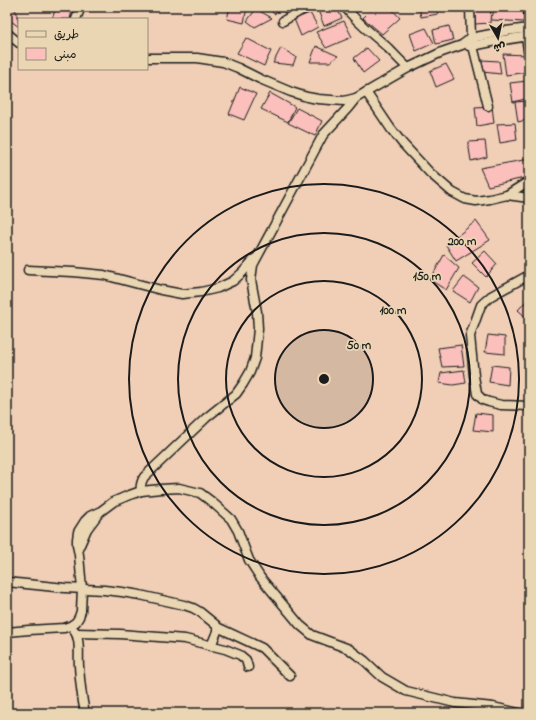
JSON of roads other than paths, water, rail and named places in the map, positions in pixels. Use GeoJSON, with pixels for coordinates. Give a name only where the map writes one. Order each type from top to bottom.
{"type":"FeatureCollection","features":[{"type":"Feature","properties":{"kind":"street"},"geometry":{"type":"LineString","coordinates":[[76,18],[81,7]]}},
{"type":"Feature","properties":{"kind":"street"},"geometry":{"type":"LineString","coordinates":[[282,21],[307,7]]}},
{"type":"Feature","properties":{"kind":"street"},"geometry":{"type":"LineString","coordinates":[[345,7],[367,31],[388,48],[408,68]]}},
{"type":"Feature","properties":{"kind":"street"},"geometry":{"type":"LineString","coordinates":[[470,7],[471,42],[488,106]]}},
{"type":"Feature","properties":{"kind":"street"},"geometry":{"type":"LineString","coordinates":[[148,58],[197,58],[223,62],[291,92],[318,99],[344,101],[356,98],[408,68],[442,52],[506,31],[529,28]]}},
{"type":"Feature","properties":{"kind":"street"},"geometry":{"type":"LineString","coordinates":[[7,33],[18,42]]}},
{"type":"Feature","properties":{"kind":"street"},"geometry":{"type":"LineString","coordinates":[[471,42],[497,41],[527,37],[529,57]]}},
{"type":"Feature","properties":{"kind":"street"},"geometry":{"type":"LineString","coordinates":[[366,92],[403,144],[430,173],[452,192],[465,199],[476,201],[507,195],[529,181]]}},
{"type":"Feature","properties":{"kind":"street"},"geometry":{"type":"LineString","coordinates":[[141,491],[141,481],[144,477],[206,418],[236,394],[250,372],[255,358],[258,329],[257,312],[251,287],[253,265],[323,135],[356,98]]}},
{"type":"Feature","properties":{"kind":"street"},"geometry":{"type":"LineString","coordinates":[[507,195],[529,198]]}},
{"type":"Feature","properties":{"kind":"street"},"geometry":{"type":"LineString","coordinates":[[28,270],[73,272],[104,276],[182,294],[218,288],[233,281],[259,254]]}},
{"type":"Feature","properties":{"kind":"street"},"geometry":{"type":"LineString","coordinates":[[529,275],[491,296],[481,305],[470,336],[474,376],[478,394],[483,400],[501,405],[529,406]]}},
{"type":"Feature","properties":{"kind":"street"},"geometry":{"type":"LineString","coordinates":[[7,632],[64,628],[76,622],[82,611],[79,555],[80,545],[90,524],[101,511],[114,502],[127,496],[141,491],[161,488],[179,488],[200,493],[231,519],[238,531],[249,560],[256,572],[300,625],[312,635],[349,649],[365,661],[382,677],[406,691],[455,703],[492,707],[519,713]]}},
{"type":"Feature","properties":{"kind":"street"},"geometry":{"type":"LineString","coordinates":[[7,582],[122,592],[193,608],[214,623],[217,627],[262,648],[290,676]]}},
{"type":"Feature","properties":{"kind":"street"},"geometry":{"type":"LineString","coordinates":[[70,626],[76,634],[78,642],[80,685],[85,713]]}},
{"type":"Feature","properties":{"kind":"street"},"geometry":{"type":"LineString","coordinates":[[211,646],[217,632],[217,627]]}},
{"type":"Feature","properties":{"kind":"street"},"geometry":{"type":"LineString","coordinates":[[76,634],[120,634],[185,639],[225,649],[240,655],[246,660],[248,667]]}}]}
